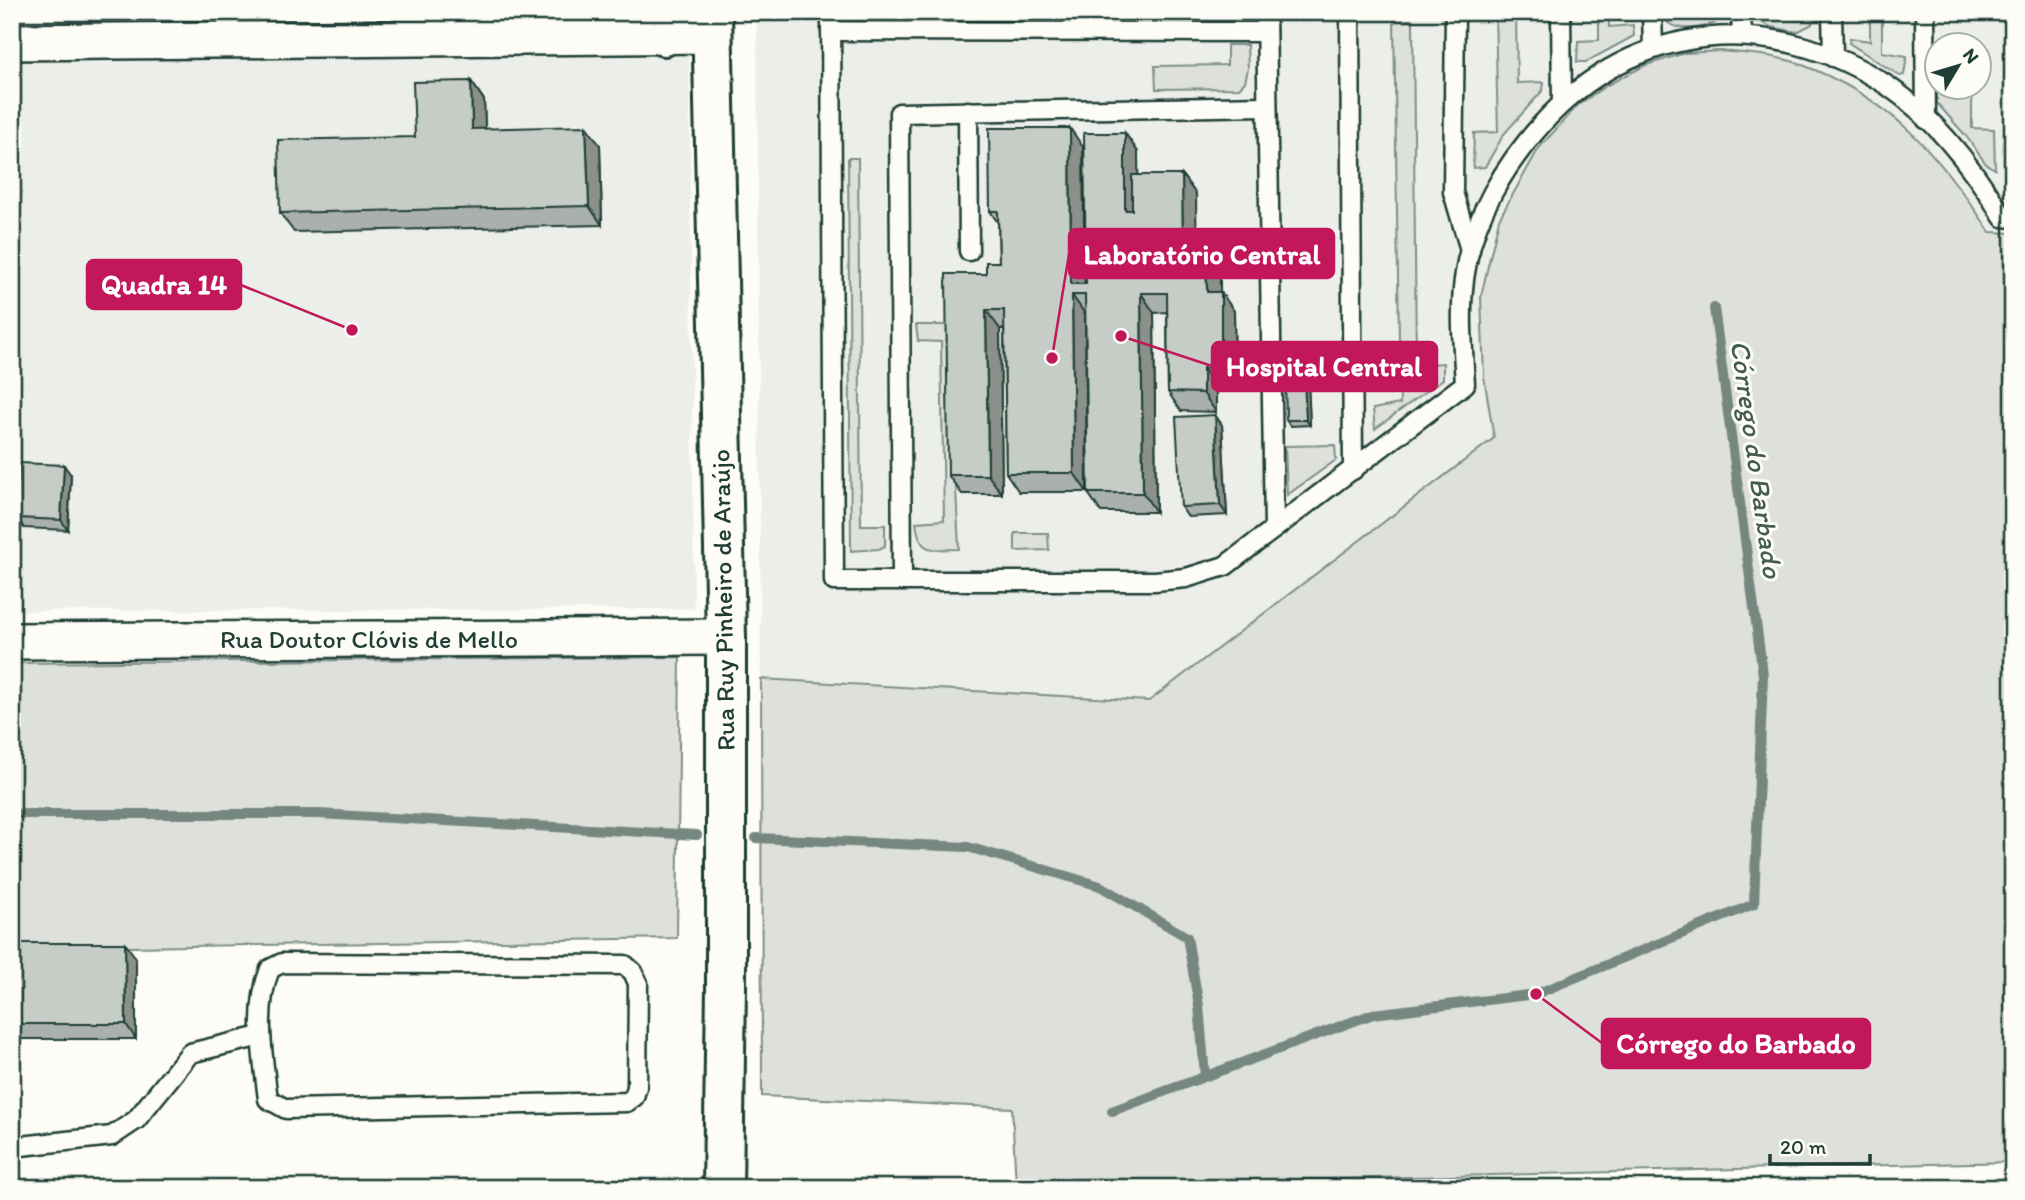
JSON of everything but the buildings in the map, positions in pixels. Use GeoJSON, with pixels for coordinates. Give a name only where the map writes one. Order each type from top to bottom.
{"type":"FeatureCollection","features":[{"type":"Feature","properties":{"kind":"street"},"geometry":{"type":"LineString","coordinates":[[12,42],[712,24]]}},
{"type":"Feature","properties":{"kind":"street","name":"Rua Ruy Pinheiro de Araújo"},"geometry":{"type":"LineString","coordinates":[[712,24],[726,637],[723,1188]]}},
{"type":"Feature","properties":{"kind":"street","name":"Rua Doutor Clóvis de Mello"},"geometry":{"type":"LineString","coordinates":[[12,640],[726,637]]}},
{"type":"Feature","properties":{"kind":"lane"},"geometry":{"type":"LineString","coordinates":[[831,12],[834,581],[1155,581],[1207,574],[1225,566],[1465,384],[1465,272],[1484,208],[1504,173],[1531,135],[1581,87],[1610,69],[1653,49],[1681,40],[1742,35],[1785,41],[1833,57],[1887,86],[1926,119],[1975,174],[2003,217],[2013,218]]}},
{"type":"Feature","properties":{"kind":"lane"},"geometry":{"type":"LineString","coordinates":[[1266,12],[1274,529]]}},
{"type":"Feature","properties":{"kind":"lane"},"geometry":{"type":"LineString","coordinates":[[1349,12],[1353,470]]}},
{"type":"Feature","properties":{"kind":"lane"},"geometry":{"type":"LineString","coordinates":[[1455,12],[1453,191],[1471,250]]}},
{"type":"Feature","properties":{"kind":"lane"},"geometry":{"type":"LineString","coordinates":[[1561,12],[1562,103]]}},
{"type":"Feature","properties":{"kind":"lane"},"geometry":{"type":"LineString","coordinates":[[1653,12],[1653,49]]}},
{"type":"Feature","properties":{"kind":"lane"},"geometry":{"type":"LineString","coordinates":[[1741,12],[1742,35]]}},
{"type":"Feature","properties":{"kind":"lane"},"geometry":{"type":"LineString","coordinates":[[1832,12],[1833,57]]}},
{"type":"Feature","properties":{"kind":"lane"},"geometry":{"type":"LineString","coordinates":[[1925,12],[1926,119]]}},
{"type":"Feature","properties":{"kind":"lane"},"geometry":{"type":"LineString","coordinates":[[831,31],[1266,32]]}},
{"type":"Feature","properties":{"kind":"lane"},"geometry":{"type":"LineString","coordinates":[[902,580],[899,113],[1266,106]]}},
{"type":"Feature","properties":{"kind":"lane"},"geometry":{"type":"LineString","coordinates":[[968,111],[970,251]]}},
{"type":"Feature","properties":{"kind":"lane"},"geometry":{"type":"LineString","coordinates":[[282,963],[625,965],[633,972],[638,983],[637,1087],[634,1097],[627,1102],[286,1109],[268,1099],[261,1036],[266,980],[270,969],[282,963]]}},
{"type":"Feature","properties":{"kind":"lane"},"geometry":{"type":"LineString","coordinates":[[12,1147],[112,1136],[136,1120],[190,1053],[261,1036]]}},
{"type":"Feature","properties":{"kind":"shaded area"},"geometry":{"type":"Polygon","coordinates":[[[757,12],[2013,12],[2013,233],[1990,232],[1956,181],[1906,126],[1859,91],[1798,64],[1759,55],[1720,51],[1484,377],[1494,438],[1148,701],[761,679],[757,12]]]}},
{"type":"Feature","properties":{"kind":"shaded area"},"geometry":{"type":"Polygon","coordinates":[[[1495,12],[1516,12],[1517,83],[1544,82],[1543,90],[1504,134],[1485,167],[1473,168],[1474,133],[1498,132],[1495,12]]]}},
{"type":"Feature","properties":{"kind":"shaded area"},"geometry":{"type":"Polygon","coordinates":[[[1599,12],[1609,12],[1609,27],[1633,25],[1634,36],[1586,62],[1577,62],[1578,41],[1599,40],[1599,12]]]}},
{"type":"Feature","properties":{"kind":"shaded area"},"geometry":{"type":"Polygon","coordinates":[[[1870,12],[1882,12],[1882,52],[1907,56],[1904,75],[1900,76],[1849,43],[1850,38],[1870,41],[1870,12]]]}},
{"type":"Feature","properties":{"kind":"shaded area"},"geometry":{"type":"Polygon","coordinates":[[[1725,13],[1715,23],[1707,26],[1690,28],[1668,23],[1666,14],[1725,13]]]}},
{"type":"Feature","properties":{"kind":"shaded area"},"geometry":{"type":"Polygon","coordinates":[[[1814,13],[1812,24],[1797,32],[1771,27],[1759,21],[1757,14],[1814,13]]]}},
{"type":"Feature","properties":{"kind":"shaded area"},"geometry":{"type":"Polygon","coordinates":[[[1413,20],[1416,365],[1443,363],[1443,379],[1375,429],[1373,409],[1400,404],[1394,21],[1413,20]]]}},
{"type":"Feature","properties":{"kind":"shaded area"},"geometry":{"type":"Polygon","coordinates":[[[1227,45],[1247,45],[1248,69],[1245,82],[1239,88],[1156,89],[1155,66],[1227,65],[1227,45]]]}},
{"type":"Feature","properties":{"kind":"shaded area"},"geometry":{"type":"Polygon","coordinates":[[[689,48],[694,609],[12,611],[12,50],[689,48]]]}},
{"type":"Feature","properties":{"kind":"shaded area"},"geometry":{"type":"Polygon","coordinates":[[[1720,51],[1790,61],[1861,93],[1910,131],[1931,153],[1971,203],[1990,232],[2013,233],[2013,1162],[1016,1187],[1012,1108],[762,1096],[761,679],[1149,701],[1494,438],[1484,377],[1481,296],[1499,219],[1539,148],[1578,105],[1607,85],[1646,65],[1685,53],[1720,51]]]}},
{"type":"Feature","properties":{"kind":"shaded area"},"geometry":{"type":"Polygon","coordinates":[[[1972,102],[1972,128],[1994,129],[1995,169],[1986,164],[1937,103],[1972,102]]]}},
{"type":"Feature","properties":{"kind":"shaded area"},"geometry":{"type":"Polygon","coordinates":[[[848,158],[858,158],[861,525],[885,525],[885,546],[851,551],[848,158]]]}},
{"type":"Feature","properties":{"kind":"shaded area"},"geometry":{"type":"Polygon","coordinates":[[[916,325],[948,325],[959,549],[928,548],[920,540],[918,533],[916,522],[944,520],[941,342],[918,341],[916,325]]]}},
{"type":"Feature","properties":{"kind":"shaded area"},"geometry":{"type":"Polygon","coordinates":[[[1335,445],[1336,460],[1287,495],[1285,446],[1335,445]]]}},
{"type":"Feature","properties":{"kind":"shaded area"},"geometry":{"type":"Polygon","coordinates":[[[1015,533],[1048,533],[1049,550],[1015,551],[1015,533]]]}},
{"type":"Feature","properties":{"kind":"shaded area"},"geometry":{"type":"Polygon","coordinates":[[[680,657],[677,938],[12,949],[12,663],[680,657]]]}},
{"type":"Feature","properties":{"kind":"waterway","name":"Córrego do Barbado"},"geometry":{"type":"LineString","coordinates":[[1112,1111],[1373,1014],[1536,994],[1754,904],[1763,675],[1714,308]]}},
{"type":"Feature","properties":{"kind":"waterway"},"geometry":{"type":"LineString","coordinates":[[12,814],[318,814],[697,835]]}},
{"type":"Feature","properties":{"kind":"waterway"},"geometry":{"type":"LineString","coordinates":[[756,838],[968,847],[1100,886],[1187,937],[1199,1006],[1205,1076]]}},
{"type":"Feature","properties":{"kind":"place","name":"Quadra 14"},"geometry":{"type":"Point","coordinates":[352,330]}},
{"type":"Feature","properties":{"kind":"place","name":"Hospital Central"},"geometry":{"type":"Point","coordinates":[1121,336]}},
{"type":"Feature","properties":{"kind":"place","name":"Laboratório Central"},"geometry":{"type":"Point","coordinates":[1052,358]}},
{"type":"Feature","properties":{"kind":"place","name":"Córrego do Barbado"},"geometry":{"type":"Point","coordinates":[1536,994]}}]}
